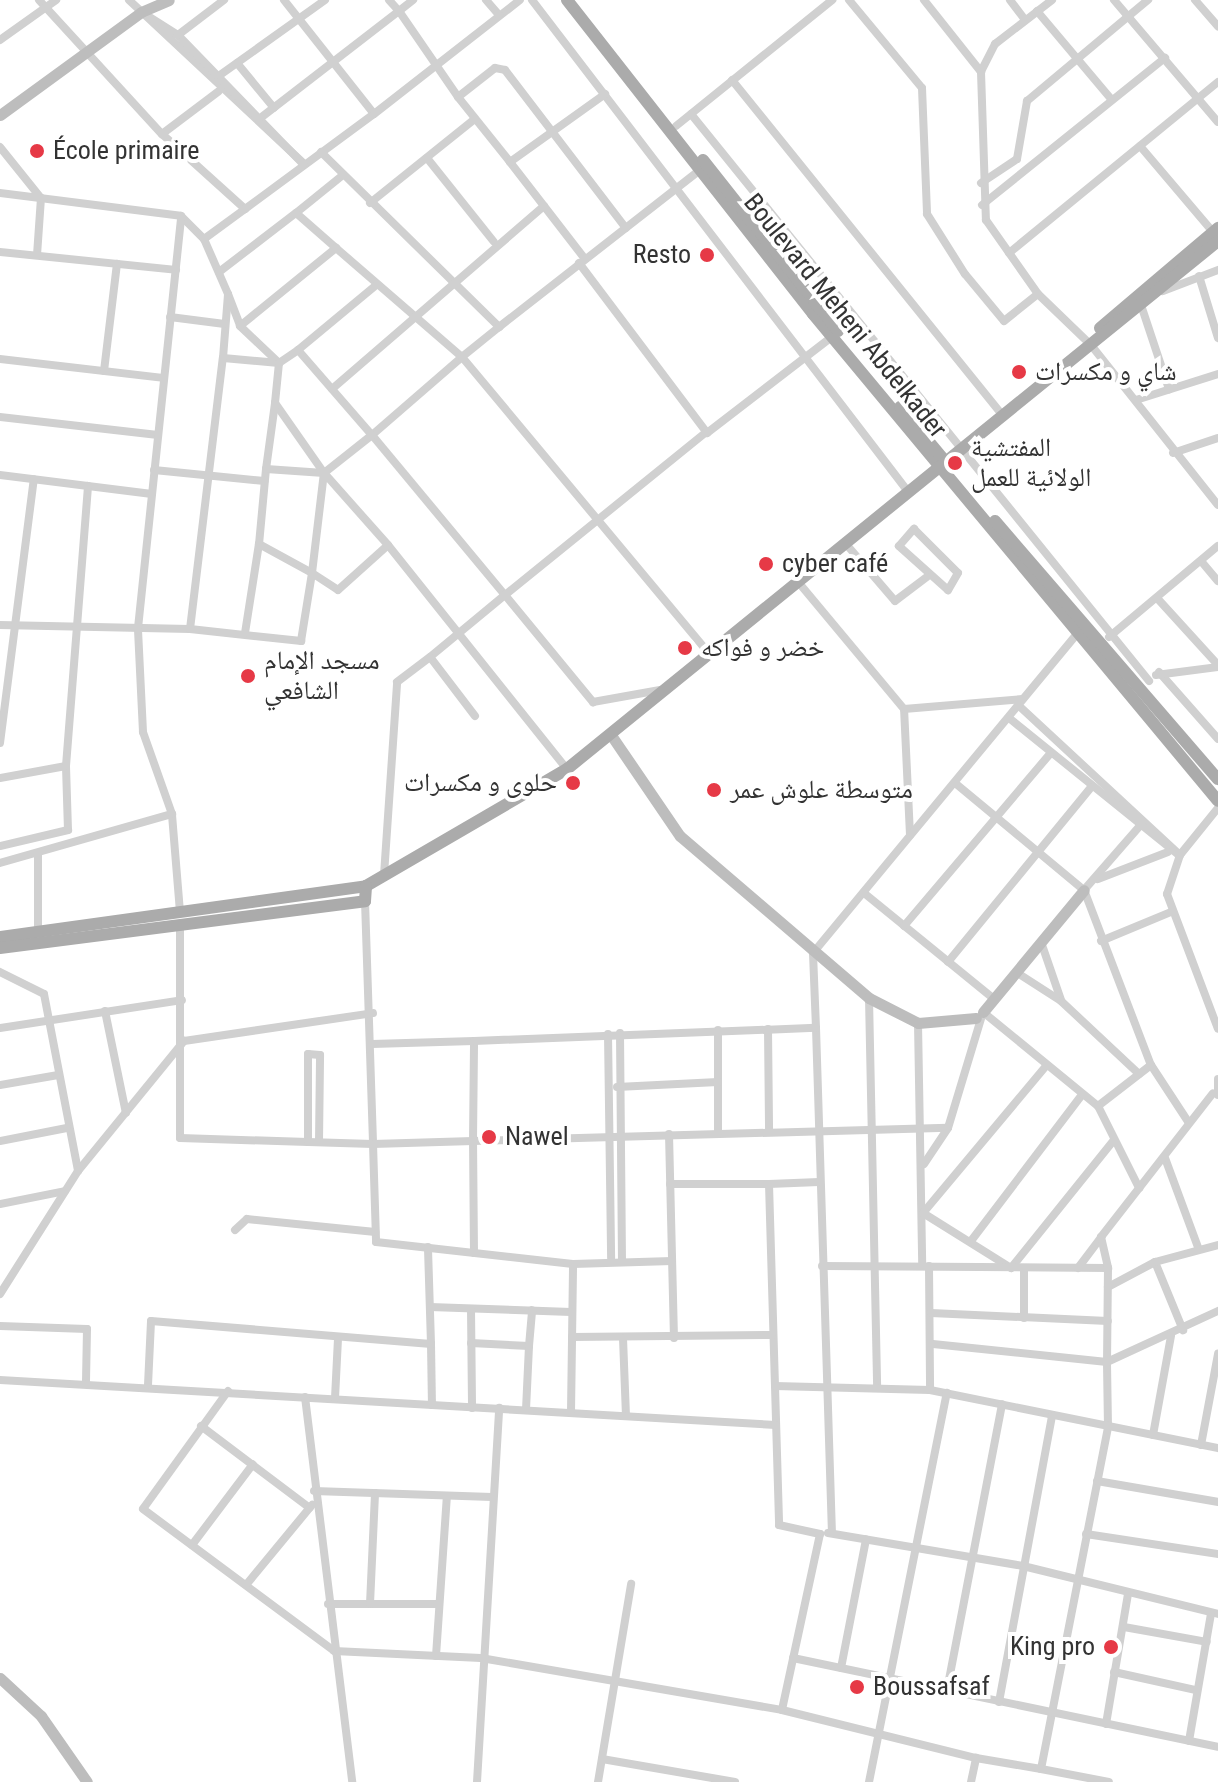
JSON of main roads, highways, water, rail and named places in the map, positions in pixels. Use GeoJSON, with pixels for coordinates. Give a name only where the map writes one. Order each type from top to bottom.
{"type":"FeatureCollection","features":[{"type":"Feature","properties":{"kind":"main road","name":"Boulevard Meheni Abdelkader"},"geometry":{"type":"LineString","coordinates":[[567,0],[833,336],[1080,629],[1218,801]]}},
{"type":"Feature","properties":{"kind":"main road","name":"Boulevard Meheni Abdelkader"},"geometry":{"type":"LineString","coordinates":[[578,0],[942,464]]}},
{"type":"Feature","properties":{"kind":"main road"},"geometry":{"type":"LineString","coordinates":[[1089,342],[1155,294],[1216,234]]}},
{"type":"Feature","properties":{"kind":"main road"},"geometry":{"type":"LineString","coordinates":[[0,948],[366,886],[567,769],[711,656],[926,479],[1216,234]]}},
{"type":"Feature","properties":{"kind":"main road"},"geometry":{"type":"LineString","coordinates":[[1080,629],[1099,644],[1218,779]]}},
{"type":"Feature","properties":{"kind":"main road"},"geometry":{"type":"LineString","coordinates":[[0,937],[365,901],[366,886]]}},
{"type":"Feature","properties":{"kind":"place","name":"École primaire"},"geometry":{"type":"Point","coordinates":[37,151]}},
{"type":"Feature","properties":{"kind":"place","name":"Resto"},"geometry":{"type":"Point","coordinates":[707,255]}},
{"type":"Feature","properties":{"kind":"place","name":"شاي و مكسرات"},"geometry":{"type":"Point","coordinates":[1019,372]}},
{"type":"Feature","properties":{"kind":"place","name":"المفتشية الولائية للعمل"},"geometry":{"type":"Point","coordinates":[955,463]}},
{"type":"Feature","properties":{"kind":"place","name":"cyber café"},"geometry":{"type":"Point","coordinates":[766,564]}},
{"type":"Feature","properties":{"kind":"place","name":"خضر و فواكه"},"geometry":{"type":"Point","coordinates":[685,648]}},
{"type":"Feature","properties":{"kind":"place","name":"مسجد الإمام الشافعي"},"geometry":{"type":"Point","coordinates":[248,676]}},
{"type":"Feature","properties":{"kind":"place","name":"حلوى و مكسرات"},"geometry":{"type":"Point","coordinates":[573,783]}},
{"type":"Feature","properties":{"kind":"place","name":"متوسطة علوش عمر"},"geometry":{"type":"Point","coordinates":[714,790]}},
{"type":"Feature","properties":{"kind":"place","name":"Nawel"},"geometry":{"type":"Point","coordinates":[489,1137]}},
{"type":"Feature","properties":{"kind":"place","name":"King pro"},"geometry":{"type":"Point","coordinates":[1111,1647]}},
{"type":"Feature","properties":{"kind":"place","name":"Boussafsaf"},"geometry":{"type":"Point","coordinates":[857,1687]}}]}
